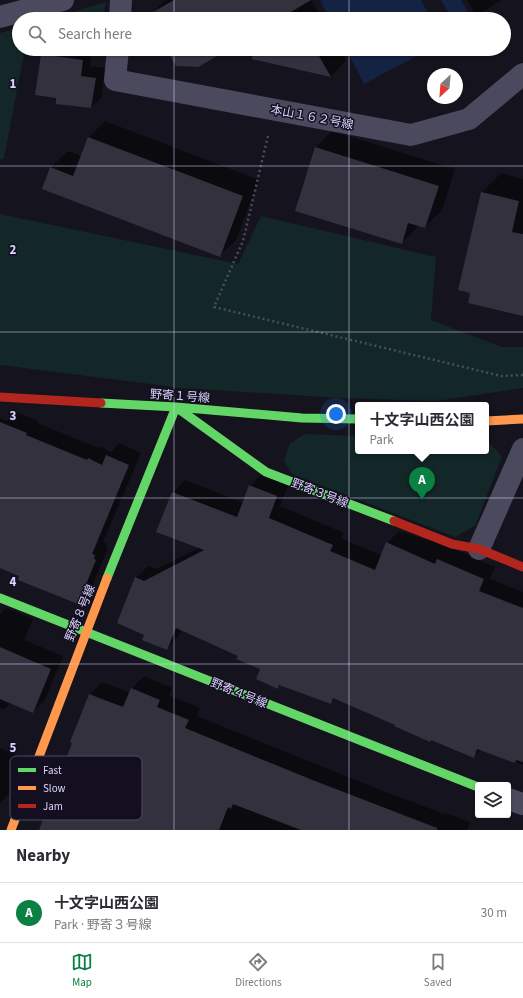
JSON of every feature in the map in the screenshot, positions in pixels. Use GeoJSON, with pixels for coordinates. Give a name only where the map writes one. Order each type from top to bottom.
{"type":"FeatureCollection","features":[{"type":"Feature","properties":{"kind":"street"},"geometry":{"type":"LineString","coordinates":[[19,12],[63,0]]}},
{"type":"Feature","properties":{"kind":"street"},"geometry":{"type":"LineString","coordinates":[[120,12],[121,0]]}},
{"type":"Feature","properties":{"kind":"street"},"geometry":{"type":"LineString","coordinates":[[0,17],[12,14]]}},
{"type":"Feature","properties":{"kind":"street","name":"本山１６２号線"},"geometry":{"type":"LineString","coordinates":[[117,56],[115,80],[411,135],[469,119],[523,74]]}},
{"type":"Feature","properties":{"kind":"street","name":"野寄１号線"},"geometry":{"type":"LineString","coordinates":[[0,397],[176,407],[302,418],[355,419]]}},
{"type":"Feature","properties":{"kind":"street","name":"野寄３号線"},"geometry":{"type":"LineString","coordinates":[[176,407],[266,472],[452,544],[479,549],[523,567]]}},
{"type":"Feature","properties":{"kind":"street","name":"野寄８号線"},"geometry":{"type":"LineString","coordinates":[[39,756],[86,632],[176,407]]}},
{"type":"Feature","properties":{"kind":"street"},"geometry":{"type":"LineString","coordinates":[[489,422],[523,419]]}},
{"type":"Feature","properties":{"kind":"street"},"geometry":{"type":"LineString","coordinates":[[479,549],[523,449]]}},
{"type":"Feature","properties":{"kind":"street","name":"野寄４号線"},"geometry":{"type":"LineString","coordinates":[[0,598],[475,786]]}},
{"type":"Feature","properties":{"kind":"street"},"geometry":{"type":"LineString","coordinates":[[511,800],[523,804]]}},
{"type":"Feature","properties":{"kind":"street","name":"野寄８号線"},"geometry":{"type":"LineString","coordinates":[[11,830],[15,820]]}},
{"type":"Feature","properties":{"kind":"path"},"geometry":{"type":"LineString","coordinates":[[273,110],[242,241],[214,307],[501,376],[523,375]]}},
{"type":"Feature","properties":{"kind":"green space"},"geometry":{"type":"Polygon","coordinates":[[[106,2],[104,12],[72,12],[106,2]]]}},
{"type":"Feature","properties":{"kind":"green space"},"geometry":{"type":"Polygon","coordinates":[[[12,30],[12,56],[24,56],[4,158],[0,160],[0,33],[12,30]]]}},
{"type":"Feature","properties":{"kind":"green space"},"geometry":{"type":"Polygon","coordinates":[[[0,214],[238,264],[261,216],[436,257],[431,320],[502,347],[523,347],[523,388],[436,401],[340,398],[182,388],[0,365],[0,214]]]}},
{"type":"Feature","properties":{"kind":"green space"},"geometry":{"type":"Polygon","coordinates":[[[304,434],[355,436],[355,454],[489,454],[489,442],[502,457],[475,526],[455,537],[292,474],[284,461],[290,444],[304,434]]]}},
{"type":"Feature","properties":{"kind":"water"},"geometry":{"type":"Polygon","coordinates":[[[421,0],[427,12],[326,12],[320,1],[421,0]]]}},
{"type":"Feature","properties":{"kind":"water"},"geometry":{"type":"Polygon","coordinates":[[[441,0],[461,0],[468,12],[448,12],[441,0]]]}},
{"type":"Feature","properties":{"kind":"water"},"geometry":{"type":"Polygon","coordinates":[[[350,56],[417,56],[364,84],[350,56]]]}},
{"type":"Feature","properties":{"kind":"building"},"geometry":{"type":"Polygon","coordinates":[[[174,0],[311,0],[291,12],[153,12],[174,0]]]}},
{"type":"Feature","properties":{"kind":"building"},"geometry":{"type":"Polygon","coordinates":[[[41,56],[55,56],[83,60],[81,76],[96,78],[91,108],[56,104],[56,98],[35,95],[41,56]]]}},
{"type":"Feature","properties":{"kind":"building"},"geometry":{"type":"Polygon","coordinates":[[[170,56],[217,56],[198,67],[176,66],[170,56]]]}},
{"type":"Feature","properties":{"kind":"building"},"geometry":{"type":"Polygon","coordinates":[[[252,56],[319,56],[331,77],[252,59],[252,56]]]}},
{"type":"Feature","properties":{"kind":"building"},"geometry":{"type":"Polygon","coordinates":[[[88,137],[243,196],[220,257],[42,189],[50,167],[73,176],[88,137]]]}},
{"type":"Feature","properties":{"kind":"building"},"geometry":{"type":"Polygon","coordinates":[[[315,147],[439,186],[425,228],[408,223],[402,244],[295,211],[315,147]]]}},
{"type":"Feature","properties":{"kind":"building"},"geometry":{"type":"Polygon","coordinates":[[[481,192],[519,201],[512,232],[523,234],[523,316],[468,303],[470,293],[458,290],[481,192]]]}},
{"type":"Feature","properties":{"kind":"building"},"geometry":{"type":"Polygon","coordinates":[[[0,422],[27,433],[26,435],[87,460],[88,458],[102,465],[106,455],[129,465],[92,554],[95,555],[94,559],[96,560],[78,604],[18,580],[19,576],[0,568],[0,422]]]}},
{"type":"Feature","properties":{"kind":"building"},"geometry":{"type":"Polygon","coordinates":[[[249,485],[277,496],[269,518],[333,545],[330,551],[375,570],[386,542],[435,564],[437,559],[484,579],[479,591],[523,608],[523,762],[516,760],[515,763],[477,749],[474,758],[431,740],[430,742],[333,698],[331,704],[279,685],[278,689],[256,679],[260,669],[236,659],[238,656],[176,628],[167,650],[142,640],[144,635],[117,623],[135,577],[144,581],[204,550],[156,532],[172,492],[237,517],[249,485]]]}},
{"type":"Feature","properties":{"kind":"building"},"geometry":{"type":"Polygon","coordinates":[[[0,647],[51,669],[33,713],[0,699],[0,647]]]}},
{"type":"Feature","properties":{"kind":"building"},"geometry":{"type":"Polygon","coordinates":[[[131,688],[160,700],[157,707],[189,720],[185,728],[315,781],[437,828],[437,830],[301,830],[233,804],[231,809],[228,807],[219,830],[39,830],[43,820],[142,820],[142,756],[67,756],[72,743],[70,742],[89,694],[123,707],[131,688]]]}},
{"type":"Feature","properties":{"kind":"traffic: fast"},"geometry":{"type":"LineString","coordinates":[[101,403],[176,407],[302,418],[355,419]]}},
{"type":"Feature","properties":{"kind":"traffic: fast"},"geometry":{"type":"LineString","coordinates":[[107,578],[176,407],[266,472],[394,521]]}},
{"type":"Feature","properties":{"kind":"traffic: fast"},"geometry":{"type":"LineString","coordinates":[[0,598],[475,786]]}},
{"type":"Feature","properties":{"kind":"traffic: slow"},"geometry":{"type":"LineString","coordinates":[[489,421],[523,419]]}},
{"type":"Feature","properties":{"kind":"traffic: slow"},"geometry":{"type":"LineString","coordinates":[[39,756],[107,578]]}},
{"type":"Feature","properties":{"kind":"traffic: slow"},"geometry":{"type":"LineString","coordinates":[[11,830],[15,820]]}},
{"type":"Feature","properties":{"kind":"traffic: jam"},"geometry":{"type":"LineString","coordinates":[[0,397],[101,403]]}},
{"type":"Feature","properties":{"kind":"traffic: jam"},"geometry":{"type":"LineString","coordinates":[[394,521],[452,544],[479,549],[523,567]]}},
{"type":"Feature","properties":{"kind":"place","name":"十文字山西公園"},"geometry":{"type":"Point","coordinates":[422,500]}}]}
